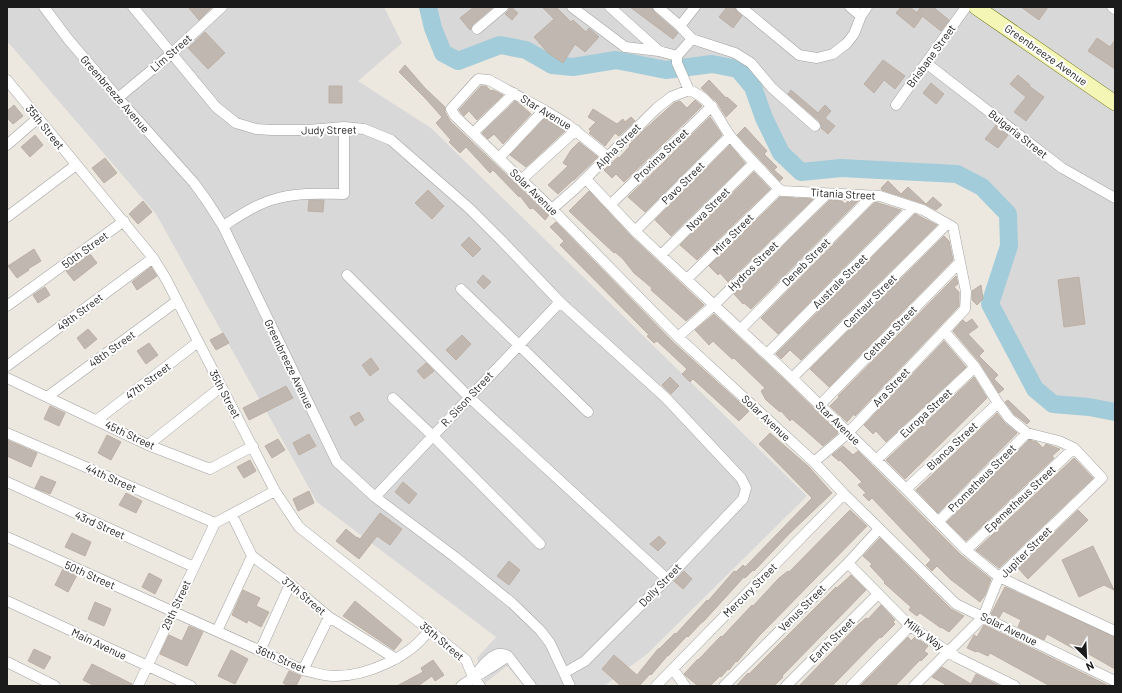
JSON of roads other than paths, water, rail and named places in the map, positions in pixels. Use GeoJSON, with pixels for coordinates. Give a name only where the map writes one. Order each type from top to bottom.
{"type":"FeatureCollection","features":[{"type":"Feature","properties":{"kind":"street","name":"Greenbreeze Avenue"},"geometry":{"type":"LineString","coordinates":[[44,7],[68,39],[208,201],[223,226],[337,462],[375,497],[455,557],[512,603],[540,630],[550,643],[570,686]]}},
{"type":"Feature","properties":{"kind":"street","name":"Judy Street"},"geometry":{"type":"LineString","coordinates":[[133,7],[216,107],[236,123],[256,129],[272,130],[308,130],[344,127],[364,129],[391,140],[470,209],[560,302],[666,398],[741,478],[746,488]]}},
{"type":"Feature","properties":{"kind":"street"},"geometry":{"type":"LineString","coordinates":[[477,29],[503,7]]}},
{"type":"Feature","properties":{"kind":"street"},"geometry":{"type":"LineString","coordinates":[[572,7],[625,47],[660,51]]}},
{"type":"Feature","properties":{"kind":"street"},"geometry":{"type":"LineString","coordinates":[[610,7],[660,51],[677,60],[687,88],[699,94],[712,106],[730,136],[779,189]]}},
{"type":"Feature","properties":{"kind":"street"},"geometry":{"type":"LineString","coordinates":[[658,7],[680,26],[692,39],[735,53],[751,63],[772,88],[815,126]]}},
{"type":"Feature","properties":{"kind":"street"},"geometry":{"type":"LineString","coordinates":[[680,26],[695,7]]}},
{"type":"Feature","properties":{"kind":"street"},"geometry":{"type":"LineString","coordinates":[[741,7],[799,55],[817,58],[833,54],[848,43],[867,7]]}},
{"type":"Feature","properties":{"kind":"street"},"geometry":{"type":"LineString","coordinates":[[850,7],[861,16]]}},
{"type":"Feature","properties":{"kind":"street","name":"Brisbane Street"},"geometry":{"type":"LineString","coordinates":[[896,105],[966,7]]}},
{"type":"Feature","properties":{"kind":"street","name":"Greenbreeze Avenue"},"geometry":{"type":"LineString","coordinates":[[976,7],[1115,103]]}},
{"type":"Feature","properties":{"kind":"street","name":"Lim Street"},"geometry":{"type":"LineString","coordinates":[[118,98],[171,54],[219,8]]}},
{"type":"Feature","properties":{"kind":"street"},"geometry":{"type":"LineString","coordinates":[[677,60],[692,39]]}},
{"type":"Feature","properties":{"kind":"street","name":"Bulgaria Street"},"geometry":{"type":"LineString","coordinates":[[926,63],[1062,168],[1115,198]]}},
{"type":"Feature","properties":{"kind":"street","name":"Star Avenue"},"geometry":{"type":"LineString","coordinates":[[451,109],[478,79],[489,80],[544,110],[576,130],[608,157]]}},
{"type":"Feature","properties":{"kind":"street","name":"35th Street"},"geometry":{"type":"LineString","coordinates":[[7,81],[153,258],[166,279],[275,491],[299,527],[466,660],[473,677],[480,686]]}},
{"type":"Feature","properties":{"kind":"street","name":"Alpha Street"},"geometry":{"type":"LineString","coordinates":[[552,209],[586,179],[657,108],[671,97],[687,88]]}},
{"type":"Feature","properties":{"kind":"street"},"geometry":{"type":"LineString","coordinates":[[473,133],[514,93]]}},
{"type":"Feature","properties":{"kind":"street","name":"Proxima Street"},"geometry":{"type":"LineString","coordinates":[[611,204],[712,106]]}},
{"type":"Feature","properties":{"kind":"street","name":"Solar Avenue"},"geometry":{"type":"LineString","coordinates":[[451,109],[455,116],[552,209],[678,337],[814,462],[844,494],[956,604],[1115,681]]}},
{"type":"Feature","properties":{"kind":"street"},"geometry":{"type":"LineString","coordinates":[[499,158],[544,110]]}},
{"type":"Feature","properties":{"kind":"street"},"geometry":{"type":"LineString","coordinates":[[7,145],[38,118]]}},
{"type":"Feature","properties":{"kind":"street"},"geometry":{"type":"LineString","coordinates":[[223,226],[247,211],[275,199],[296,195],[344,194],[344,127]]}},
{"type":"Feature","properties":{"kind":"street"},"geometry":{"type":"LineString","coordinates":[[521,180],[576,130]]}},
{"type":"Feature","properties":{"kind":"street","name":"Pavo Street"},"geometry":{"type":"LineString","coordinates":[[635,231],[730,136]]}},
{"type":"Feature","properties":{"kind":"street","name":"Nova Street"},"geometry":{"type":"LineString","coordinates":[[661,255],[754,163]]}},
{"type":"Feature","properties":{"kind":"street"},"geometry":{"type":"LineString","coordinates":[[7,217],[76,165]]}},
{"type":"Feature","properties":{"kind":"street","name":"Star Avenue"},"geometry":{"type":"LineString","coordinates":[[586,179],[635,231],[792,378],[906,489],[966,550],[999,577],[1115,631]]}},
{"type":"Feature","properties":{"kind":"street","name":"Titania Street"},"geometry":{"type":"LineString","coordinates":[[779,189],[782,191],[880,196],[923,210],[947,224]]}},
{"type":"Feature","properties":{"kind":"street","name":"Mira Street"},"geometry":{"type":"LineString","coordinates":[[687,279],[779,189]]}},
{"type":"Feature","properties":{"kind":"street","name":"Hydros Street"},"geometry":{"type":"LineString","coordinates":[[678,337],[827,194]]}},
{"type":"Feature","properties":{"kind":"street","name":"Deneb Street"},"geometry":{"type":"LineString","coordinates":[[741,329],[872,196]]}},
{"type":"Feature","properties":{"kind":"street","name":"Australe Street"},"geometry":{"type":"LineString","coordinates":[[767,354],[913,207]]}},
{"type":"Feature","properties":{"kind":"street","name":"50th Street"},"geometry":{"type":"LineString","coordinates":[[7,306],[124,221]]}},
{"type":"Feature","properties":{"kind":"street"},"geometry":{"type":"LineString","coordinates":[[947,224],[953,227],[960,262]]}},
{"type":"Feature","properties":{"kind":"street","name":"Centaur Street"},"geometry":{"type":"LineString","coordinates":[[792,378],[947,224]]}},
{"type":"Feature","properties":{"kind":"street","name":"49th Street"},"geometry":{"type":"LineString","coordinates":[[7,366],[153,258]]}},
{"type":"Feature","properties":{"kind":"street","name":"Ara Street"},"geometry":{"type":"LineString","coordinates":[[814,462],[848,433],[965,309],[966,292],[960,262]]}},
{"type":"Feature","properties":{"kind":"street","name":"Cetheus Street"},"geometry":{"type":"LineString","coordinates":[[820,405],[960,262]]}},
{"type":"Feature","properties":{"kind":"street"},"geometry":{"type":"LineString","coordinates":[[347,275],[470,397],[667,579]]}},
{"type":"Feature","properties":{"kind":"street"},"geometry":{"type":"LineString","coordinates":[[461,289],[588,412]]}},
{"type":"Feature","properties":{"kind":"street","name":"48th Street"},"geometry":{"type":"LineString","coordinates":[[47,397],[177,301]]}},
{"type":"Feature","properties":{"kind":"street","name":"R. Sison Street"},"geometry":{"type":"LineString","coordinates":[[375,497],[560,302]]}},
{"type":"Feature","properties":{"kind":"street"},"geometry":{"type":"LineString","coordinates":[[944,331],[975,367],[998,404],[1009,418],[1027,433],[1060,441],[1074,448]]}},
{"type":"Feature","properties":{"kind":"street","name":"47th Street"},"geometry":{"type":"LineString","coordinates":[[97,420],[198,342]]}},
{"type":"Feature","properties":{"kind":"street","name":"Europa Street"},"geometry":{"type":"LineString","coordinates":[[876,460],[975,367]]}},
{"type":"Feature","properties":{"kind":"street","name":"45th Street"},"geometry":{"type":"LineString","coordinates":[[7,378],[148,445],[210,469],[253,446]]}},
{"type":"Feature","properties":{"kind":"street"},"geometry":{"type":"LineString","coordinates":[[148,445],[221,387]]}},
{"type":"Feature","properties":{"kind":"street"},"geometry":{"type":"LineString","coordinates":[[393,398],[433,436],[540,544]]}},
{"type":"Feature","properties":{"kind":"street","name":"Bianca Street"},"geometry":{"type":"LineString","coordinates":[[906,489],[998,404]]}},
{"type":"Feature","properties":{"kind":"street","name":"44th Street"},"geometry":{"type":"LineString","coordinates":[[7,433],[215,523]]}},
{"type":"Feature","properties":{"kind":"street","name":"Prometheus Street"},"geometry":{"type":"LineString","coordinates":[[938,522],[1027,433]]}},
{"type":"Feature","properties":{"kind":"street","name":"Jupiter Street"},"geometry":{"type":"LineString","coordinates":[[918,685],[983,617],[999,577],[1102,478],[1074,448]]}},
{"type":"Feature","properties":{"kind":"street","name":"Epemetheus Street"},"geometry":{"type":"LineString","coordinates":[[966,550],[1074,448]]}},
{"type":"Feature","properties":{"kind":"street","name":"43rd Street"},"geometry":{"type":"LineString","coordinates":[[7,482],[194,567]]}},
{"type":"Feature","properties":{"kind":"street","name":"Dolly Street"},"geometry":{"type":"LineString","coordinates":[[564,673],[585,661],[667,579],[743,499],[746,488]]}},
{"type":"Feature","properties":{"kind":"street"},"geometry":{"type":"LineString","coordinates":[[215,523],[275,491]]}},
{"type":"Feature","properties":{"kind":"street","name":"Mercury Street"},"geometry":{"type":"LineString","coordinates":[[656,686],[844,494]]}},
{"type":"Feature","properties":{"kind":"street","name":"37th Street"},"geometry":{"type":"LineString","coordinates":[[232,515],[252,556],[290,584],[329,617],[396,659]]}},
{"type":"Feature","properties":{"kind":"street","name":"29th Street"},"geometry":{"type":"LineString","coordinates":[[138,686],[215,523]]}},
{"type":"Feature","properties":{"kind":"street","name":"Venus Street"},"geometry":{"type":"LineString","coordinates":[[724,686],[848,563],[879,528]]}},
{"type":"Feature","properties":{"kind":"street","name":"50th Street"},"geometry":{"type":"LineString","coordinates":[[7,537],[172,612]]}},
{"type":"Feature","properties":{"kind":"street"},"geometry":{"type":"LineString","coordinates":[[217,631],[252,556]]}},
{"type":"Feature","properties":{"kind":"street","name":"Milky Way"},"geometry":{"type":"LineString","coordinates":[[848,563],[910,626],[956,657],[1016,686]]}},
{"type":"Feature","properties":{"kind":"street"},"geometry":{"type":"LineString","coordinates":[[260,651],[290,584]]}},
{"type":"Feature","properties":{"kind":"street","name":"Earth Street"},"geometry":{"type":"LineString","coordinates":[[786,686],[878,594]]}},
{"type":"Feature","properties":{"kind":"street","name":"Main Avenue"},"geometry":{"type":"LineString","coordinates":[[7,601],[191,686]]}},
{"type":"Feature","properties":{"kind":"street","name":"36th Street"},"geometry":{"type":"LineString","coordinates":[[172,612],[303,670],[332,676],[354,675],[375,669],[396,659],[423,638],[429,630]]}},
{"type":"Feature","properties":{"kind":"street"},"geometry":{"type":"LineString","coordinates":[[303,670],[329,617]]}},
{"type":"Feature","properties":{"kind":"street"},"geometry":{"type":"LineString","coordinates":[[851,686],[910,626]]}},
{"type":"Feature","properties":{"kind":"street"},"geometry":{"type":"LineString","coordinates":[[461,686],[473,677],[497,665],[508,656],[531,686]]}},
{"type":"Feature","properties":{"kind":"street"},"geometry":{"type":"LineString","coordinates":[[7,662],[52,685]]}},
{"type":"Feature","properties":{"kind":"street"},"geometry":{"type":"LineString","coordinates":[[673,669],[685,686]]}},
{"type":"Feature","properties":{"kind":"waterway"},"geometry":{"type":"LineString","coordinates":[[428,7],[433,28],[443,53],[458,61],[500,45],[526,50],[552,65],[573,67],[616,60],[666,70],[712,64],[738,69],[753,87],[764,118],[781,153],[801,172],[841,168],[957,174],[982,187],[1008,214],[1009,246],[990,304],[1035,389],[1053,404],[1089,407],[1115,412]]}}]}
